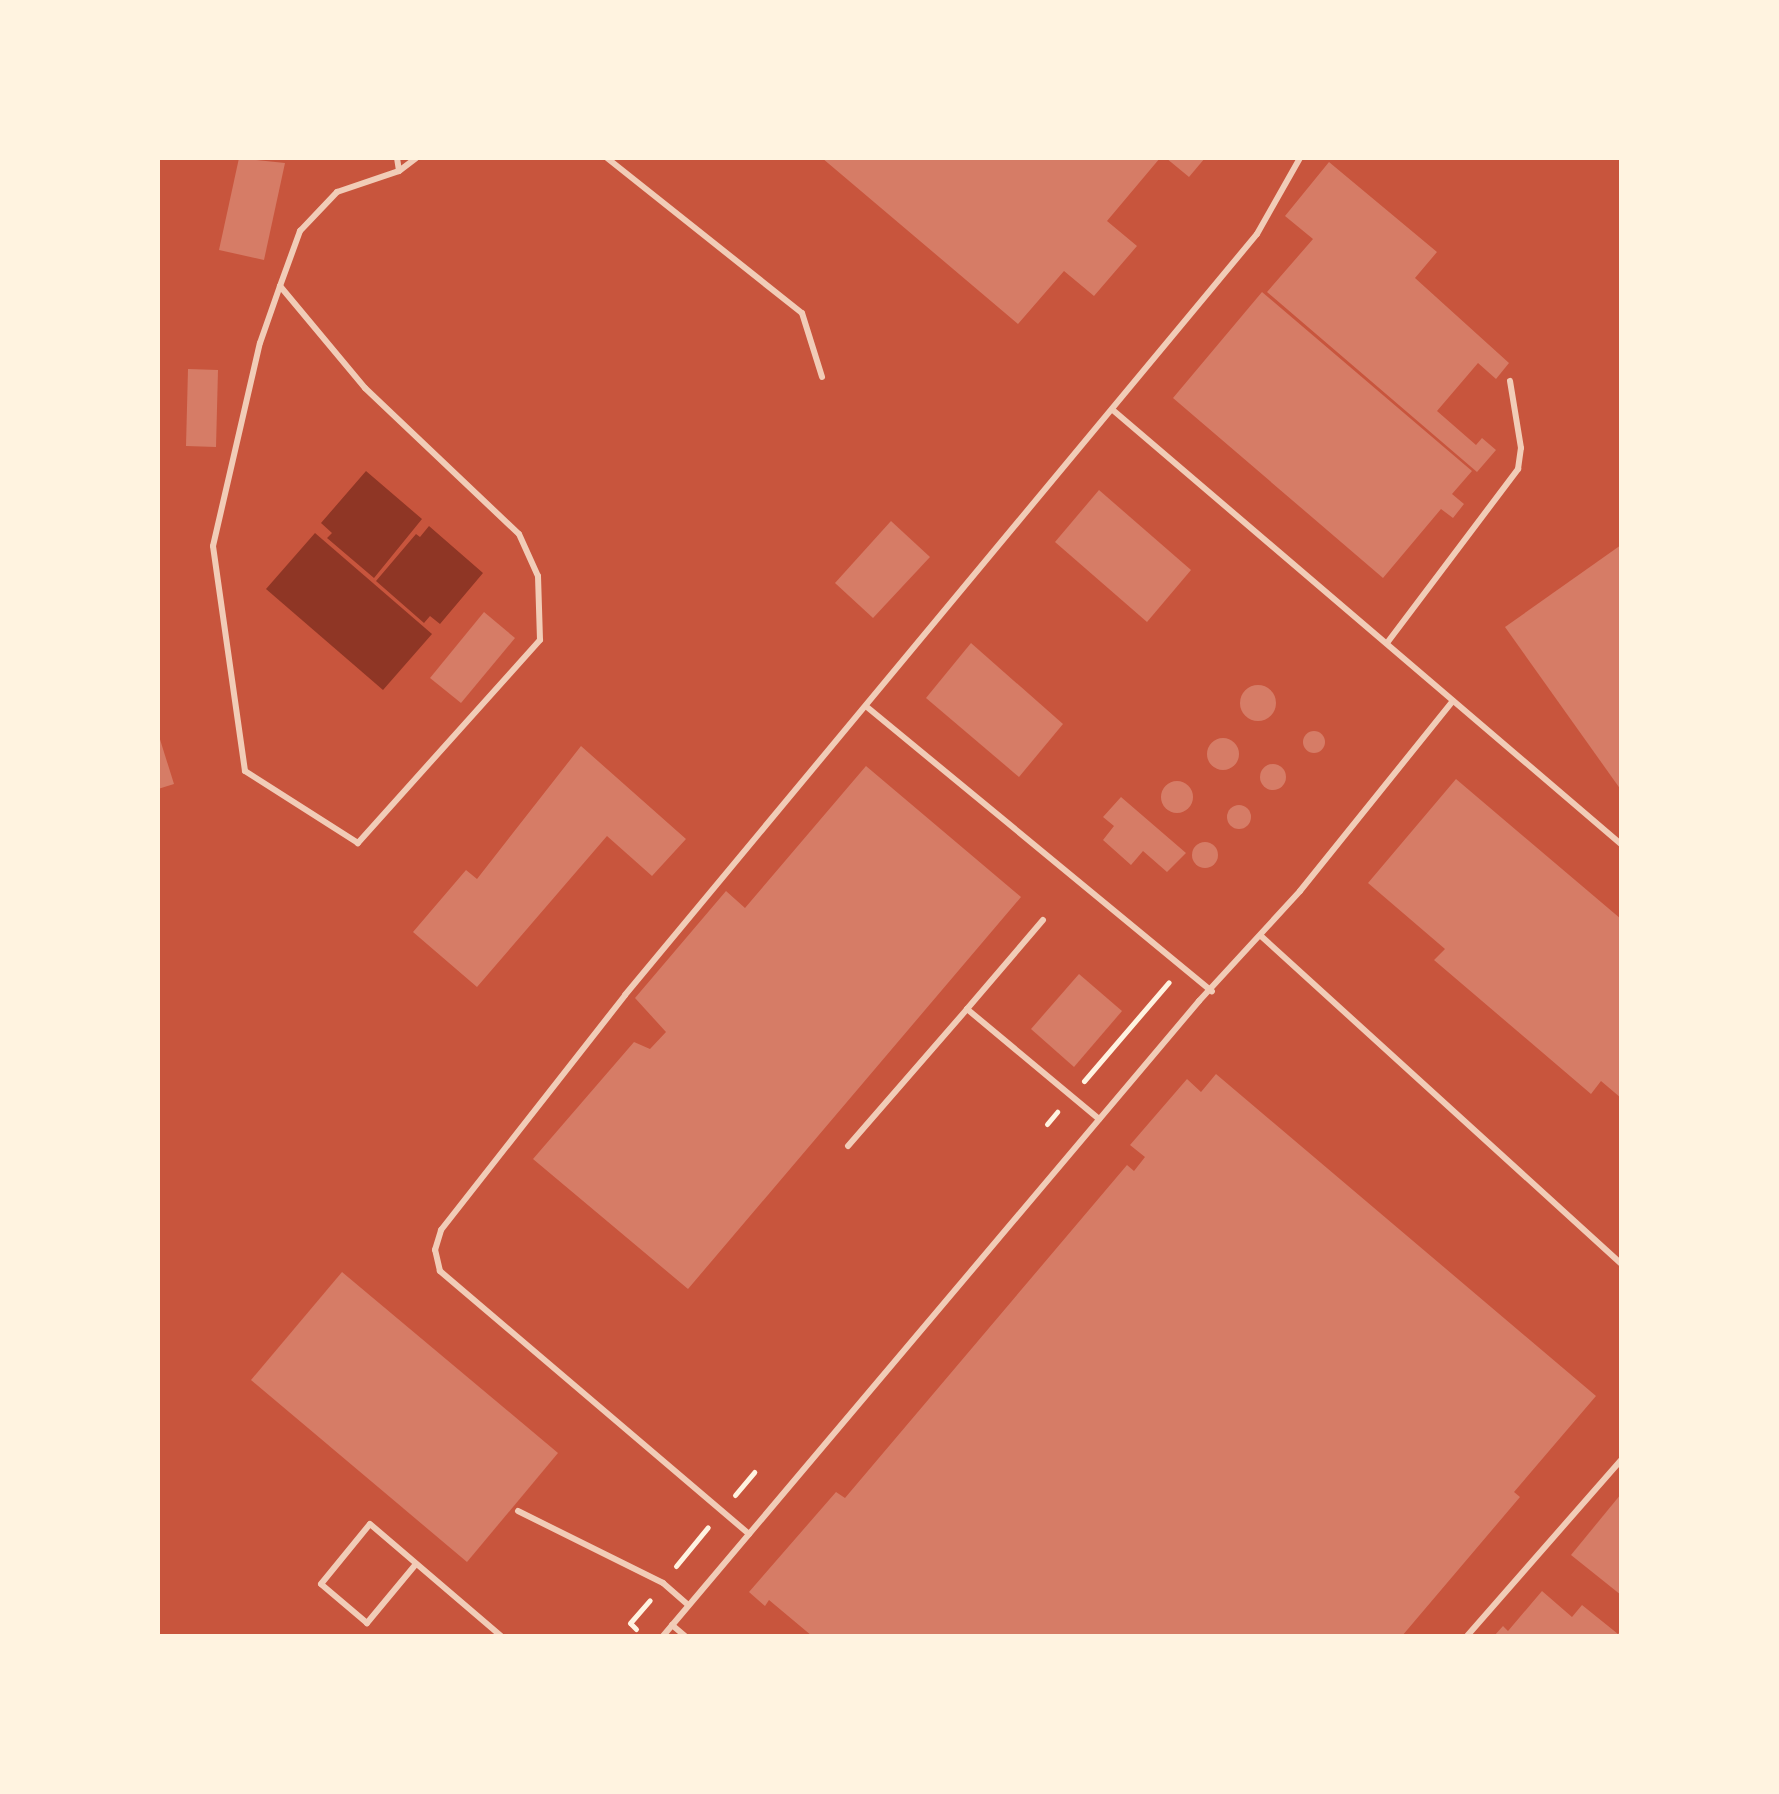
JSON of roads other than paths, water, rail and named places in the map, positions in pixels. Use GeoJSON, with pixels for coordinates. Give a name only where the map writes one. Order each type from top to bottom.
{"type":"FeatureCollection","features":[{"type":"Feature","properties":{"kind":"lane"},"geometry":{"type":"LineString","coordinates":[[397,158],[399,171]]}},
{"type":"Feature","properties":{"kind":"lane"},"geometry":{"type":"LineString","coordinates":[[280,286],[365,388],[519,534],[538,576],[540,640],[358,843],[245,771],[213,546],[260,343],[280,286],[300,231],[337,192],[399,171],[416,158]]}},
{"type":"Feature","properties":{"kind":"lane"},"geometry":{"type":"LineString","coordinates":[[607,158],[802,313],[822,377]]}},
{"type":"Feature","properties":{"kind":"lane"},"geometry":{"type":"LineString","coordinates":[[749,1534],[440,1271],[435,1250],[441,1230],[625,995],[1114,411],[1257,234],[1300,158]]}},
{"type":"Feature","properties":{"kind":"lane"},"geometry":{"type":"LineString","coordinates":[[1387,643],[1518,469],[1521,448],[1510,381]]}},
{"type":"Feature","properties":{"kind":"lane"},"geometry":{"type":"LineString","coordinates":[[1114,411],[1621,844]]}},
{"type":"Feature","properties":{"kind":"lane"},"geometry":{"type":"LineString","coordinates":[[663,1636],[1099,1119],[1261,936],[1453,701]]}},
{"type":"Feature","properties":{"kind":"lane"},"geometry":{"type":"LineString","coordinates":[[867,707],[1212,991]]}},
{"type":"Feature","properties":{"kind":"lane"},"geometry":{"type":"LineString","coordinates":[[848,1146],[1043,920]]}},
{"type":"Feature","properties":{"kind":"lane"},"geometry":{"type":"LineString","coordinates":[[1261,936],[1621,1264]]}},
{"type":"Feature","properties":{"kind":"lane"},"geometry":{"type":"LineString","coordinates":[[967,1009],[1099,1119]]}},
{"type":"Feature","properties":{"kind":"lane"},"geometry":{"type":"LineString","coordinates":[[1467,1636],[1621,1460]]}},
{"type":"Feature","properties":{"kind":"lane"},"geometry":{"type":"LineString","coordinates":[[518,1511],[663,1583],[688,1605]]}},
{"type":"Feature","properties":{"kind":"lane"},"geometry":{"type":"LineString","coordinates":[[416,1564],[367,1623],[321,1584],[370,1524],[501,1636]]}},
{"type":"Feature","properties":{"kind":"lane"},"geometry":{"type":"LineString","coordinates":[[672,1625],[685,1636]]}}]}
